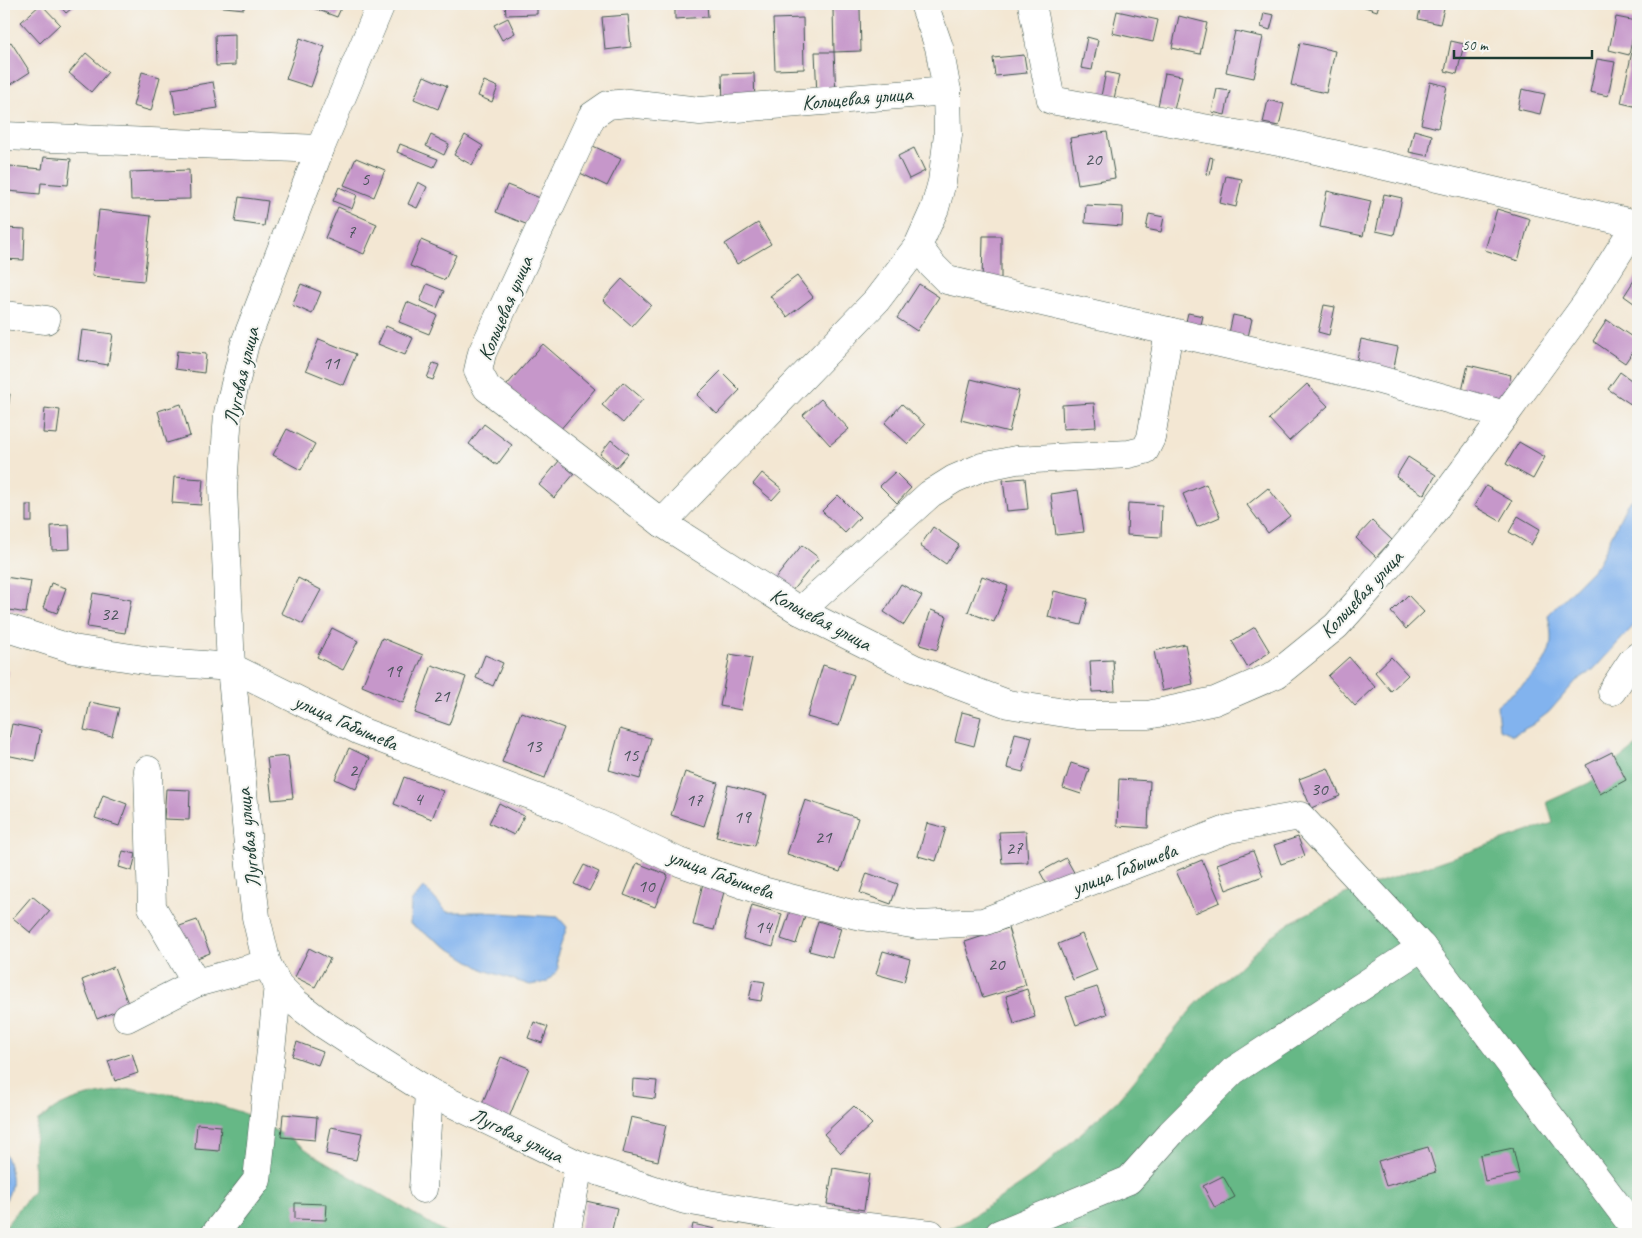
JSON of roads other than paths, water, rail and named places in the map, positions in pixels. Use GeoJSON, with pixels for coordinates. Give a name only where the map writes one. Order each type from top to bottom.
{"type":"FeatureCollection","features":[{"type":"Feature","properties":{"kind":"street","name":"Луговая улица"},"geometry":{"type":"LineString","coordinates":[[382,4],[320,149],[245,343],[228,413],[223,488],[231,667],[256,917],[273,974],[296,1003],[323,1024],[429,1092],[579,1165],[684,1200],[796,1227],[931,1234]]}},
{"type":"Feature","properties":{"kind":"street"},"geometry":{"type":"LineString","coordinates":[[662,523],[876,301],[918,246],[935,208],[942,182],[948,135],[947,91],[939,47],[924,4]]}},
{"type":"Feature","properties":{"kind":"street"},"geometry":{"type":"LineString","coordinates":[[1032,4],[1051,100],[1290,144],[1637,222]]}},
{"type":"Feature","properties":{"kind":"street","name":"Кольцевая улица"},"geometry":{"type":"LineString","coordinates":[[947,91],[700,110],[628,102],[608,105],[592,116],[482,353],[478,371],[486,388],[662,523],[800,611],[913,668],[1008,704],[1078,715],[1148,715],[1215,701],[1277,674],[1336,626],[1423,525],[1588,301],[1637,222]]}},
{"type":"Feature","properties":{"kind":"street"},"geometry":{"type":"LineString","coordinates":[[4,136],[320,149]]}},
{"type":"Feature","properties":{"kind":"street"},"geometry":{"type":"LineString","coordinates":[[918,246],[932,265],[947,280],[1376,379],[1505,414]]}},
{"type":"Feature","properties":{"kind":"street"},"geometry":{"type":"LineString","coordinates":[[4,315],[46,320]]}},
{"type":"Feature","properties":{"kind":"street"},"geometry":{"type":"LineString","coordinates":[[800,611],[930,494],[954,480],[982,467],[1016,460],[1129,454],[1144,450],[1151,438],[1169,331]]}},
{"type":"Feature","properties":{"kind":"street"},"geometry":{"type":"LineString","coordinates":[[4,627],[73,649],[151,661],[231,667]]}},
{"type":"Feature","properties":{"kind":"street"},"geometry":{"type":"LineString","coordinates":[[1612,691],[1632,661],[1638,656]]}},
{"type":"Feature","properties":{"kind":"street","name":"улица Габышева"},"geometry":{"type":"LineString","coordinates":[[231,667],[360,731],[569,810],[680,862],[760,890],[856,915],[918,925],[983,922],[1229,829],[1300,816],[1422,947]]}},
{"type":"Feature","properties":{"kind":"street"},"geometry":{"type":"LineString","coordinates":[[148,770],[152,907],[196,983]]}},
{"type":"Feature","properties":{"kind":"street"},"geometry":{"type":"LineString","coordinates":[[999,1234],[1129,1180],[1233,1071],[1422,947],[1638,1233]]}},
{"type":"Feature","properties":{"kind":"street"},"geometry":{"type":"LineString","coordinates":[[127,1018],[196,983],[273,974],[257,1180],[215,1234]]}},
{"type":"Feature","properties":{"kind":"street"},"geometry":{"type":"LineString","coordinates":[[423,1189],[429,1092]]}},
{"type":"Feature","properties":{"kind":"street"},"geometry":{"type":"LineString","coordinates":[[566,1234],[579,1165]]}},
{"type":"Feature","properties":{"kind":"water"},"geometry":{"type":"Polygon","coordinates":[[[1638,494],[1638,621],[1593,670],[1576,681],[1549,712],[1532,725],[1513,735],[1499,729],[1497,705],[1533,676],[1541,667],[1546,657],[1550,647],[1551,635],[1548,615],[1598,564],[1627,504],[1638,494]]]}},
{"type":"Feature","properties":{"kind":"water"},"geometry":{"type":"Polygon","coordinates":[[[424,887],[447,912],[484,912],[558,917],[567,927],[557,956],[558,970],[547,982],[530,985],[484,970],[410,924],[411,902],[424,887]]]}},
{"type":"Feature","properties":{"kind":"water"},"geometry":{"type":"Polygon","coordinates":[[[4,1150],[10,1170],[11,1183],[8,1196],[4,1202],[4,1150]]]}}]}
